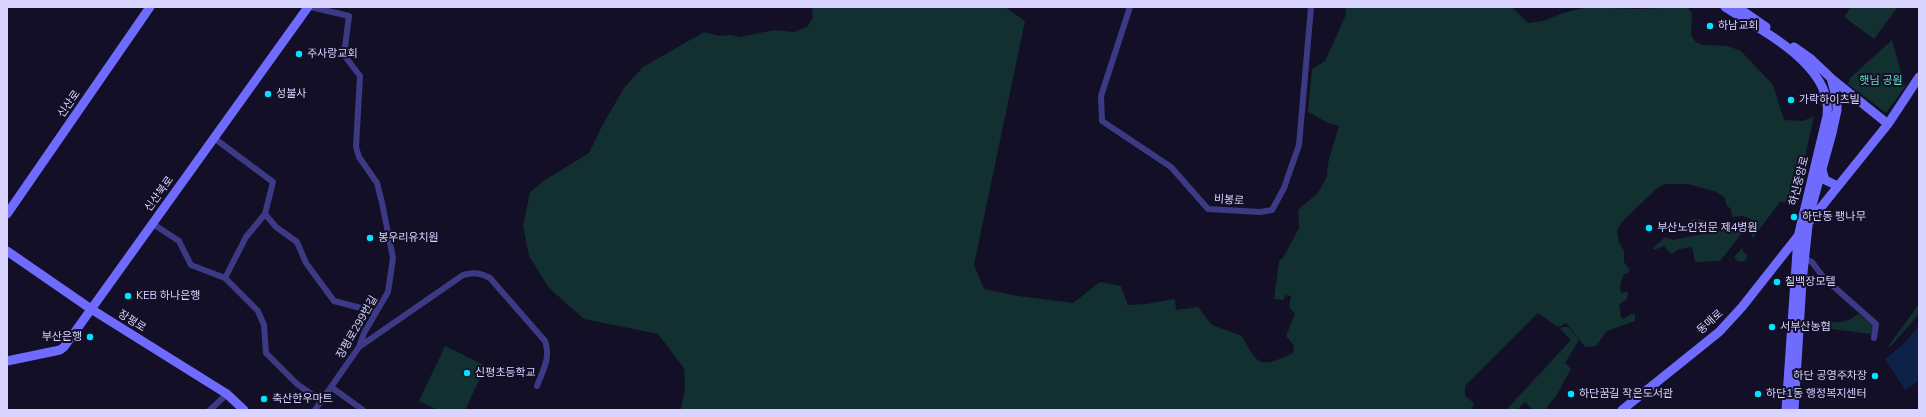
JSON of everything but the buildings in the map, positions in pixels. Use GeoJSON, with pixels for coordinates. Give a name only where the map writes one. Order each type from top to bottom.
{"type":"FeatureCollection","features":[{"type":"Feature","properties":{"kind":"street","name":"신산로"},"geometry":{"type":"LineString","coordinates":[[7,214],[150,7]]}},
{"type":"Feature","properties":{"kind":"street","name":"신산북로"},"geometry":{"type":"LineString","coordinates":[[7,361],[60,350],[64,347],[308,7]]}},
{"type":"Feature","properties":{"kind":"street","name":"장평로299번길"},"geometry":{"type":"LineString","coordinates":[[312,7],[349,16],[344,55],[360,76],[356,147],[359,157],[377,183],[393,258],[388,292],[364,333],[359,347],[315,410]]}},
{"type":"Feature","properties":{"kind":"street","name":"비봉로"},"geometry":{"type":"LineString","coordinates":[[1130,7],[1101,96],[1102,121],[1171,167],[1208,209],[1260,212],[1272,210],[1284,188],[1299,145],[1311,7]]}},
{"type":"Feature","properties":{"kind":"street","name":"하신중앙로"},"geometry":{"type":"LineString","coordinates":[[1725,7],[1746,17],[1812,59],[1831,78],[1837,100],[1837,110],[1808,223],[1794,410]]}},
{"type":"Feature","properties":{"kind":"street","name":"하신중앙로"},"geometry":{"type":"LineString","coordinates":[[1737,7],[1746,17],[1801,60],[1819,82],[1828,106],[1828,116],[1798,237],[1786,410]]}},
{"type":"Feature","properties":{"kind":"street"},"geometry":{"type":"LineString","coordinates":[[1808,223],[1888,124],[1919,77]]}},
{"type":"Feature","properties":{"kind":"street"},"geometry":{"type":"LineString","coordinates":[[1831,78],[1888,124]]}},
{"type":"Feature","properties":{"kind":"street"},"geometry":{"type":"LineString","coordinates":[[214,138],[273,182],[265,214],[246,237],[225,278]]}},
{"type":"Feature","properties":{"kind":"street"},"geometry":{"type":"LineString","coordinates":[[1822,170],[1825,180],[1838,186]]}},
{"type":"Feature","properties":{"kind":"street"},"geometry":{"type":"LineString","coordinates":[[265,214],[276,227],[297,242],[306,263],[334,301],[376,312]]}},
{"type":"Feature","properties":{"kind":"street","name":"동매로"},"geometry":{"type":"LineString","coordinates":[[1622,410],[1719,332],[1742,307],[1808,223]]}},
{"type":"Feature","properties":{"kind":"street"},"geometry":{"type":"LineString","coordinates":[[152,224],[179,241],[191,265],[225,278],[258,311],[264,325],[266,353],[297,384],[321,401]]}},
{"type":"Feature","properties":{"kind":"street","name":"장평로"},"geometry":{"type":"LineString","coordinates":[[7,251],[91,309],[226,394],[244,410]]}},
{"type":"Feature","properties":{"kind":"street"},"geometry":{"type":"LineString","coordinates":[[1805,259],[1812,262],[1830,283],[1876,324],[1874,338]]}},
{"type":"Feature","properties":{"kind":"street"},"geometry":{"type":"LineString","coordinates":[[359,347],[463,275],[473,272],[481,273],[490,278],[545,341],[548,351],[548,359],[537,386]]}},
{"type":"Feature","properties":{"kind":"street"},"geometry":{"type":"LineString","coordinates":[[331,387],[363,410]]}},
{"type":"Feature","properties":{"kind":"street"},"geometry":{"type":"LineString","coordinates":[[210,410],[226,394]]}},
{"type":"Feature","properties":{"kind":"green space"},"geometry":{"type":"Polygon","coordinates":[[[812,7],[1005,7],[1025,21],[974,265],[984,289],[1018,296],[1073,303],[1100,282],[1121,286],[1128,305],[1146,304],[1175,299],[1176,310],[1198,307],[1212,325],[1242,336],[1256,359],[1267,363],[1293,353],[1294,346],[1286,336],[1295,314],[1289,307],[1291,296],[1286,295],[1283,300],[1274,299],[1279,261],[1283,258],[1299,228],[1298,210],[1318,193],[1327,176],[1328,163],[1339,126],[1328,123],[1308,112],[1312,69],[1325,61],[1345,17],[1346,7],[1512,7],[1528,23],[1543,21],[1563,13],[1588,7],[1636,9],[1687,7],[1692,13],[1691,35],[1696,42],[1703,45],[1728,46],[1741,51],[1773,85],[1784,120],[1803,121],[1814,116],[1795,202],[1780,202],[1753,238],[1751,237],[1754,230],[1751,219],[1743,216],[1732,217],[1731,209],[1727,206],[1724,197],[1716,192],[1688,184],[1665,184],[1656,189],[1622,222],[1617,231],[1619,243],[1624,251],[1624,262],[1630,270],[1627,274],[1624,274],[1620,285],[1621,293],[1628,291],[1627,299],[1619,305],[1621,317],[1623,319],[1631,314],[1635,315],[1635,321],[1607,331],[1596,346],[1585,347],[1566,323],[1558,327],[1538,313],[1465,386],[1465,396],[1474,403],[1472,410],[681,410],[685,388],[684,368],[658,334],[584,319],[549,288],[529,256],[523,226],[530,192],[545,180],[589,153],[602,126],[624,88],[643,67],[704,32],[720,36],[731,35],[740,37],[774,30],[794,32],[807,27],[813,18],[812,7]]]}},
{"type":"Feature","properties":{"kind":"green space"},"geometry":{"type":"Polygon","coordinates":[[[1851,7],[1897,8],[1874,39],[1844,17],[1851,7]]]}},
{"type":"Feature","properties":{"kind":"green space","name":"햇님 공원"},"geometry":{"type":"Polygon","coordinates":[[[1892,40],[1905,87],[1886,113],[1848,84],[1850,78],[1892,40]]]}},
{"type":"Feature","properties":{"kind":"green space"},"geometry":{"type":"Polygon","coordinates":[[[1692,219],[1715,221],[1715,223],[1696,227],[1689,223],[1692,219]]]}},
{"type":"Feature","properties":{"kind":"green space"},"geometry":{"type":"Polygon","coordinates":[[[1738,227],[1742,230],[1742,233],[1720,261],[1695,262],[1692,247],[1680,249],[1671,254],[1664,246],[1654,250],[1653,248],[1665,237],[1673,240],[1738,227]]]}},
{"type":"Feature","properties":{"kind":"green space"},"geometry":{"type":"Polygon","coordinates":[[[1742,248],[1744,253],[1748,255],[1745,261],[1740,262],[1734,257],[1742,248]]]}},
{"type":"Feature","properties":{"kind":"green space"},"geometry":{"type":"Polygon","coordinates":[[[1919,304],[1919,314],[1892,345],[1887,348],[1919,304]]]}},
{"type":"Feature","properties":{"kind":"green space"},"geometry":{"type":"Polygon","coordinates":[[[1858,314],[1874,325],[1871,334],[1824,328],[1826,322],[1843,322],[1858,314]]]}},
{"type":"Feature","properties":{"kind":"green space"},"geometry":{"type":"Polygon","coordinates":[[[1562,327],[1568,327],[1579,340],[1565,363],[1571,369],[1556,396],[1545,410],[1533,410],[1525,402],[1517,410],[1506,410],[1571,340],[1560,329],[1562,327]]]}},
{"type":"Feature","properties":{"kind":"green space"},"geometry":{"type":"Polygon","coordinates":[[[445,346],[486,366],[465,410],[438,410],[419,401],[445,346]]]}},
{"type":"Feature","properties":{"kind":"water"},"geometry":{"type":"Polygon","coordinates":[[[1919,326],[1919,381],[1905,390],[1885,359],[1903,344],[1919,326]]]}},
{"type":"Feature","properties":{"kind":"place","name":"하남교회"},"geometry":{"type":"Point","coordinates":[1710,26]}},
{"type":"Feature","properties":{"kind":"place","name":"주사랑교회"},"geometry":{"type":"Point","coordinates":[299,54]}},
{"type":"Feature","properties":{"kind":"place","name":"성불사"},"geometry":{"type":"Point","coordinates":[268,94]}},
{"type":"Feature","properties":{"kind":"place","name":"가락하이츠빌"},"geometry":{"type":"Point","coordinates":[1791,100]}},
{"type":"Feature","properties":{"kind":"place","name":"하단동 팽나무"},"geometry":{"type":"Point","coordinates":[1794,217]}},
{"type":"Feature","properties":{"kind":"place","name":"부산노인전문 제4병원"},"geometry":{"type":"Point","coordinates":[1649,228]}},
{"type":"Feature","properties":{"kind":"place","name":"봉우리유치원"},"geometry":{"type":"Point","coordinates":[370,238]}},
{"type":"Feature","properties":{"kind":"place","name":"칠백장모텔"},"geometry":{"type":"Point","coordinates":[1777,282]}},
{"type":"Feature","properties":{"kind":"place","name":"KEB 하나은행"},"geometry":{"type":"Point","coordinates":[128,296]}},
{"type":"Feature","properties":{"kind":"place","name":"서부산농협"},"geometry":{"type":"Point","coordinates":[1772,327]}},
{"type":"Feature","properties":{"kind":"place","name":"부산은행"},"geometry":{"type":"Point","coordinates":[90,337]}},
{"type":"Feature","properties":{"kind":"place","name":"신평초등학교"},"geometry":{"type":"Point","coordinates":[467,373]}},
{"type":"Feature","properties":{"kind":"place","name":"하단 공영주차장"},"geometry":{"type":"Point","coordinates":[1875,376]}},
{"type":"Feature","properties":{"kind":"place","name":"하단꿈길 작은도서관"},"geometry":{"type":"Point","coordinates":[1571,394]}},
{"type":"Feature","properties":{"kind":"place","name":"하단1동 행정복지센터"},"geometry":{"type":"Point","coordinates":[1758,394]}},
{"type":"Feature","properties":{"kind":"place","name":"축산한우마트"},"geometry":{"type":"Point","coordinates":[264,399]}}]}
